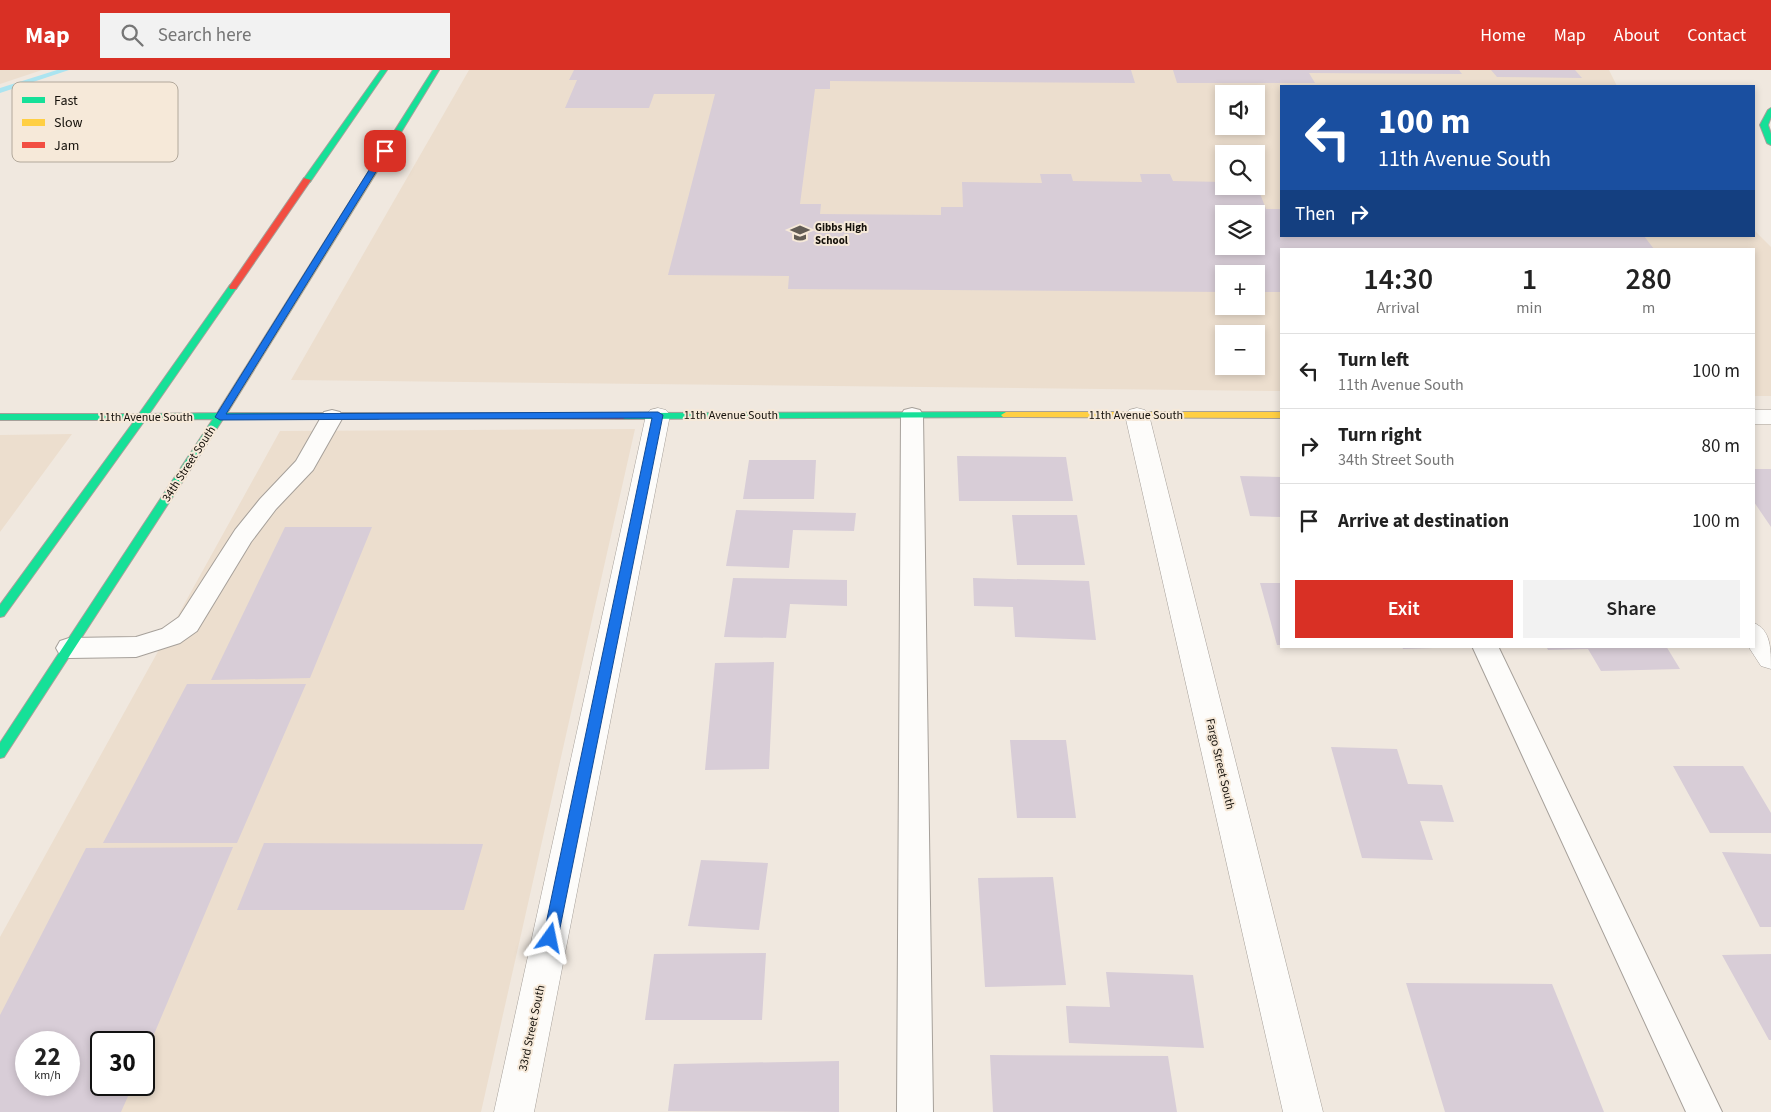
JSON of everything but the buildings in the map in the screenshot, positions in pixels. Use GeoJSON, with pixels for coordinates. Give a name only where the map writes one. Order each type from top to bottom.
{"type":"FeatureCollection","features":[{"type":"Feature","properties":{"kind":"main road"},"geometry":{"type":"LineString","coordinates":[[0,613],[142,417],[384,70]]}},
{"type":"Feature","properties":{"kind":"main road","name":"34th Street South"},"geometry":{"type":"LineString","coordinates":[[0,753],[220,417],[436,70]]}},
{"type":"Feature","properties":{"kind":"main road"},"geometry":{"type":"LineString","coordinates":[[1771,110],[1764,125],[1771,143]]}},
{"type":"Feature","properties":{"kind":"main road","name":"11th Avenue South"},"geometry":{"type":"LineString","coordinates":[[0,418],[1280,415]]}},
{"type":"Feature","properties":{"kind":"street","name":"33rd Street South"},"geometry":{"type":"LineString","coordinates":[[514,1112],[658,415]]}},
{"type":"Feature","properties":{"kind":"street","name":"Fargo Street South"},"geometry":{"type":"LineString","coordinates":[[1137,415],[1303,1112]]}},
{"type":"Feature","properties":{"kind":"street"},"geometry":{"type":"LineString","coordinates":[[1755,416],[1771,417]]}},
{"type":"Feature","properties":{"kind":"street"},"geometry":{"type":"LineString","coordinates":[[1755,634],[1771,658]]}},
{"type":"Feature","properties":{"kind":"lane"},"geometry":{"type":"LineString","coordinates":[[912,415],[915,1112]]}},
{"type":"Feature","properties":{"kind":"lane"},"geometry":{"type":"LineString","coordinates":[[69,648],[136,646],[171,636],[188,624],[243,536],[268,504],[305,465],[332,417]]}},
{"type":"Feature","properties":{"kind":"lane"},"geometry":{"type":"LineString","coordinates":[[1486,648],[1704,1112]]}},
{"type":"Feature","properties":{"kind":"shaded area"},"geometry":{"type":"Polygon","coordinates":[[[0,70],[42,70],[0,84],[0,70]]]}},
{"type":"Feature","properties":{"kind":"shaded area","name":"Gibbs High School"},"geometry":{"type":"Polygon","coordinates":[[[469,70],[1609,70],[1616,85],[1280,85],[1280,237],[1755,237],[1755,231],[1771,247],[1771,396],[1755,396],[1755,248],[1280,248],[1280,391],[291,380],[469,70]]]}},
{"type":"Feature","properties":{"kind":"shaded area"},"geometry":{"type":"Polygon","coordinates":[[[635,429],[481,1112],[0,1112],[0,937],[280,431],[635,429]]]}},
{"type":"Feature","properties":{"kind":"shaded area"},"geometry":{"type":"Polygon","coordinates":[[[72,434],[0,532],[0,435],[72,434]]]}},
{"type":"Feature","properties":{"kind":"waterway"},"geometry":{"type":"LineString","coordinates":[[28,82],[65,70]]}},
{"type":"Feature","properties":{"kind":"waterway"},"geometry":{"type":"LineString","coordinates":[[0,91],[12,87]]}},
{"type":"Feature","properties":{"kind":"traffic: fast"},"geometry":{"type":"LineString","coordinates":[[307,180],[384,70]]}},
{"type":"Feature","properties":{"kind":"traffic: fast"},"geometry":{"type":"LineString","coordinates":[[377,165],[436,70]]}},
{"type":"Feature","properties":{"kind":"traffic: fast"},"geometry":{"type":"LineString","coordinates":[[1771,110],[1764,125],[1771,143]]}},
{"type":"Feature","properties":{"kind":"traffic: fast"},"geometry":{"type":"LineString","coordinates":[[0,613],[142,417],[233,287]]}},
{"type":"Feature","properties":{"kind":"traffic: fast"},"geometry":{"type":"LineString","coordinates":[[0,753],[224,410]]}},
{"type":"Feature","properties":{"kind":"traffic: fast"},"geometry":{"type":"LineString","coordinates":[[623,416],[1006,415]]}},
{"type":"Feature","properties":{"kind":"traffic: fast"},"geometry":{"type":"LineString","coordinates":[[0,417],[378,416]]}},
{"type":"Feature","properties":{"kind":"traffic: slow"},"geometry":{"type":"LineString","coordinates":[[224,410],[377,165]]}},
{"type":"Feature","properties":{"kind":"traffic: slow"},"geometry":{"type":"LineString","coordinates":[[1006,415],[1280,415]]}},
{"type":"Feature","properties":{"kind":"traffic: jam"},"geometry":{"type":"LineString","coordinates":[[233,287],[307,180]]}},
{"type":"Feature","properties":{"kind":"traffic: jam"},"geometry":{"type":"LineString","coordinates":[[378,416],[623,416]]}},
{"type":"Feature","properties":{"kind":"place","name":"Gibbs High School"},"geometry":{"type":"Point","coordinates":[800,233]}},
{"type":"Feature","properties":{"kind":"route"},"geometry":{"type":"LineString","coordinates":[[385,151],[220,417],[658,415],[550,938]]}}]}
